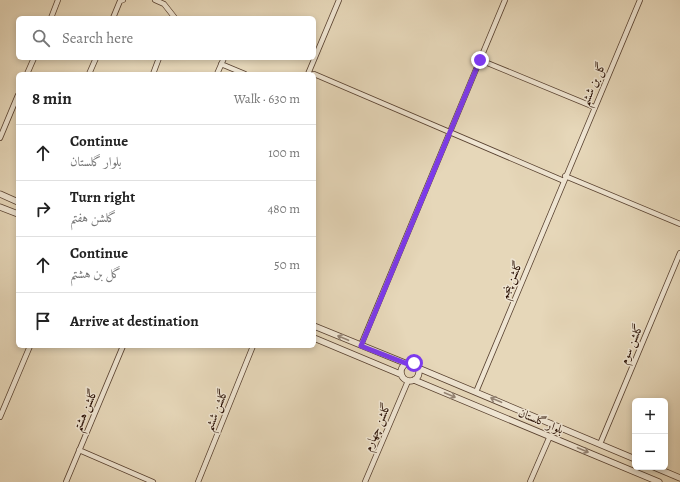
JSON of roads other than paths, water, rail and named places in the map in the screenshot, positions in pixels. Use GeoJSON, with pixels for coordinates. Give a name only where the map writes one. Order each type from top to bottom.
{"type":"FeatureCollection","features":[{"type":"Feature","properties":{"kind":"street"},"geometry":{"type":"LineString","coordinates":[[52,16],[58,0]]}},
{"type":"Feature","properties":{"kind":"street"},"geometry":{"type":"LineString","coordinates":[[155,0],[164,4],[173,16]]}},
{"type":"Feature","properties":{"kind":"street"},"geometry":{"type":"LineString","coordinates":[[312,72],[339,0]]}},
{"type":"Feature","properties":{"kind":"street"},"geometry":{"type":"LineString","coordinates":[[361,346],[505,0]]}},
{"type":"Feature","properties":{"kind":"street","name":"گل بن ششم"},"geometry":{"type":"LineString","coordinates":[[564,178],[640,0]]}},
{"type":"Feature","properties":{"kind":"street"},"geometry":{"type":"LineString","coordinates":[[114,16],[122,1]]}},
{"type":"Feature","properties":{"kind":"street"},"geometry":{"type":"LineString","coordinates":[[28,72],[33,60]]}},
{"type":"Feature","properties":{"kind":"street"},"geometry":{"type":"LineString","coordinates":[[90,72],[95,60]]}},
{"type":"Feature","properties":{"kind":"street"},"geometry":{"type":"LineString","coordinates":[[154,72],[158,60]]}},
{"type":"Feature","properties":{"kind":"street"},"geometry":{"type":"LineString","coordinates":[[218,72],[223,60]]}},
{"type":"Feature","properties":{"kind":"street"},"geometry":{"type":"LineString","coordinates":[[480,60],[594,107]]}},
{"type":"Feature","properties":{"kind":"street"},"geometry":{"type":"LineString","coordinates":[[221,64],[240,72]]}},
{"type":"Feature","properties":{"kind":"street"},"geometry":{"type":"LineString","coordinates":[[316,76],[450,133],[680,224]]}},
{"type":"Feature","properties":{"kind":"street"},"geometry":{"type":"LineString","coordinates":[[0,138],[16,100]]}},
{"type":"Feature","properties":{"kind":"street","name":"گلشن پنجم"},"geometry":{"type":"LineString","coordinates":[[476,392],[564,178]]}},
{"type":"Feature","properties":{"kind":"street"},"geometry":{"type":"LineString","coordinates":[[0,194],[16,201]]}},
{"type":"Feature","properties":{"kind":"street"},"geometry":{"type":"LineString","coordinates":[[0,207],[16,213]]}},
{"type":"Feature","properties":{"kind":"street","name":"گلشن سوم"},"geometry":{"type":"LineString","coordinates":[[600,444],[680,253]]}},
{"type":"Feature","properties":{"kind":"street"},"geometry":{"type":"LineString","coordinates":[[316,327],[405,363],[414,363],[418,368],[419,373],[411,380],[403,378],[400,374],[316,339]]}},
{"type":"Feature","properties":{"kind":"street"},"geometry":{"type":"LineString","coordinates":[[0,418],[29,348]]}},
{"type":"Feature","properties":{"kind":"street","name":"گلشن هشتم"},"geometry":{"type":"LineString","coordinates":[[66,482],[122,348]]}},
{"type":"Feature","properties":{"kind":"street","name":"گلشن ششم"},"geometry":{"type":"LineString","coordinates":[[198,482],[253,348]]}},
{"type":"Feature","properties":{"kind":"street"},"geometry":{"type":"LineString","coordinates":[[400,374],[401,368],[405,363]]}},
{"type":"Feature","properties":{"kind":"street","name":"بلوار گلستان"},"geometry":{"type":"LineString","coordinates":[[418,368],[632,458]]}},
{"type":"Feature","properties":{"kind":"street","name":"بلوار گلستان"},"geometry":{"type":"LineString","coordinates":[[411,380],[550,436],[652,481],[659,482]]}},
{"type":"Feature","properties":{"kind":"street","name":"گلشن چهارم"},"geometry":{"type":"LineString","coordinates":[[364,482],[411,380]]}},
{"type":"Feature","properties":{"kind":"street"},"geometry":{"type":"LineString","coordinates":[[530,482],[550,436]]}},
{"type":"Feature","properties":{"kind":"street"},"geometry":{"type":"LineString","coordinates":[[79,450],[153,482]]}},
{"type":"Feature","properties":{"kind":"street"},"geometry":{"type":"LineString","coordinates":[[661,470],[680,478]]}}]}
